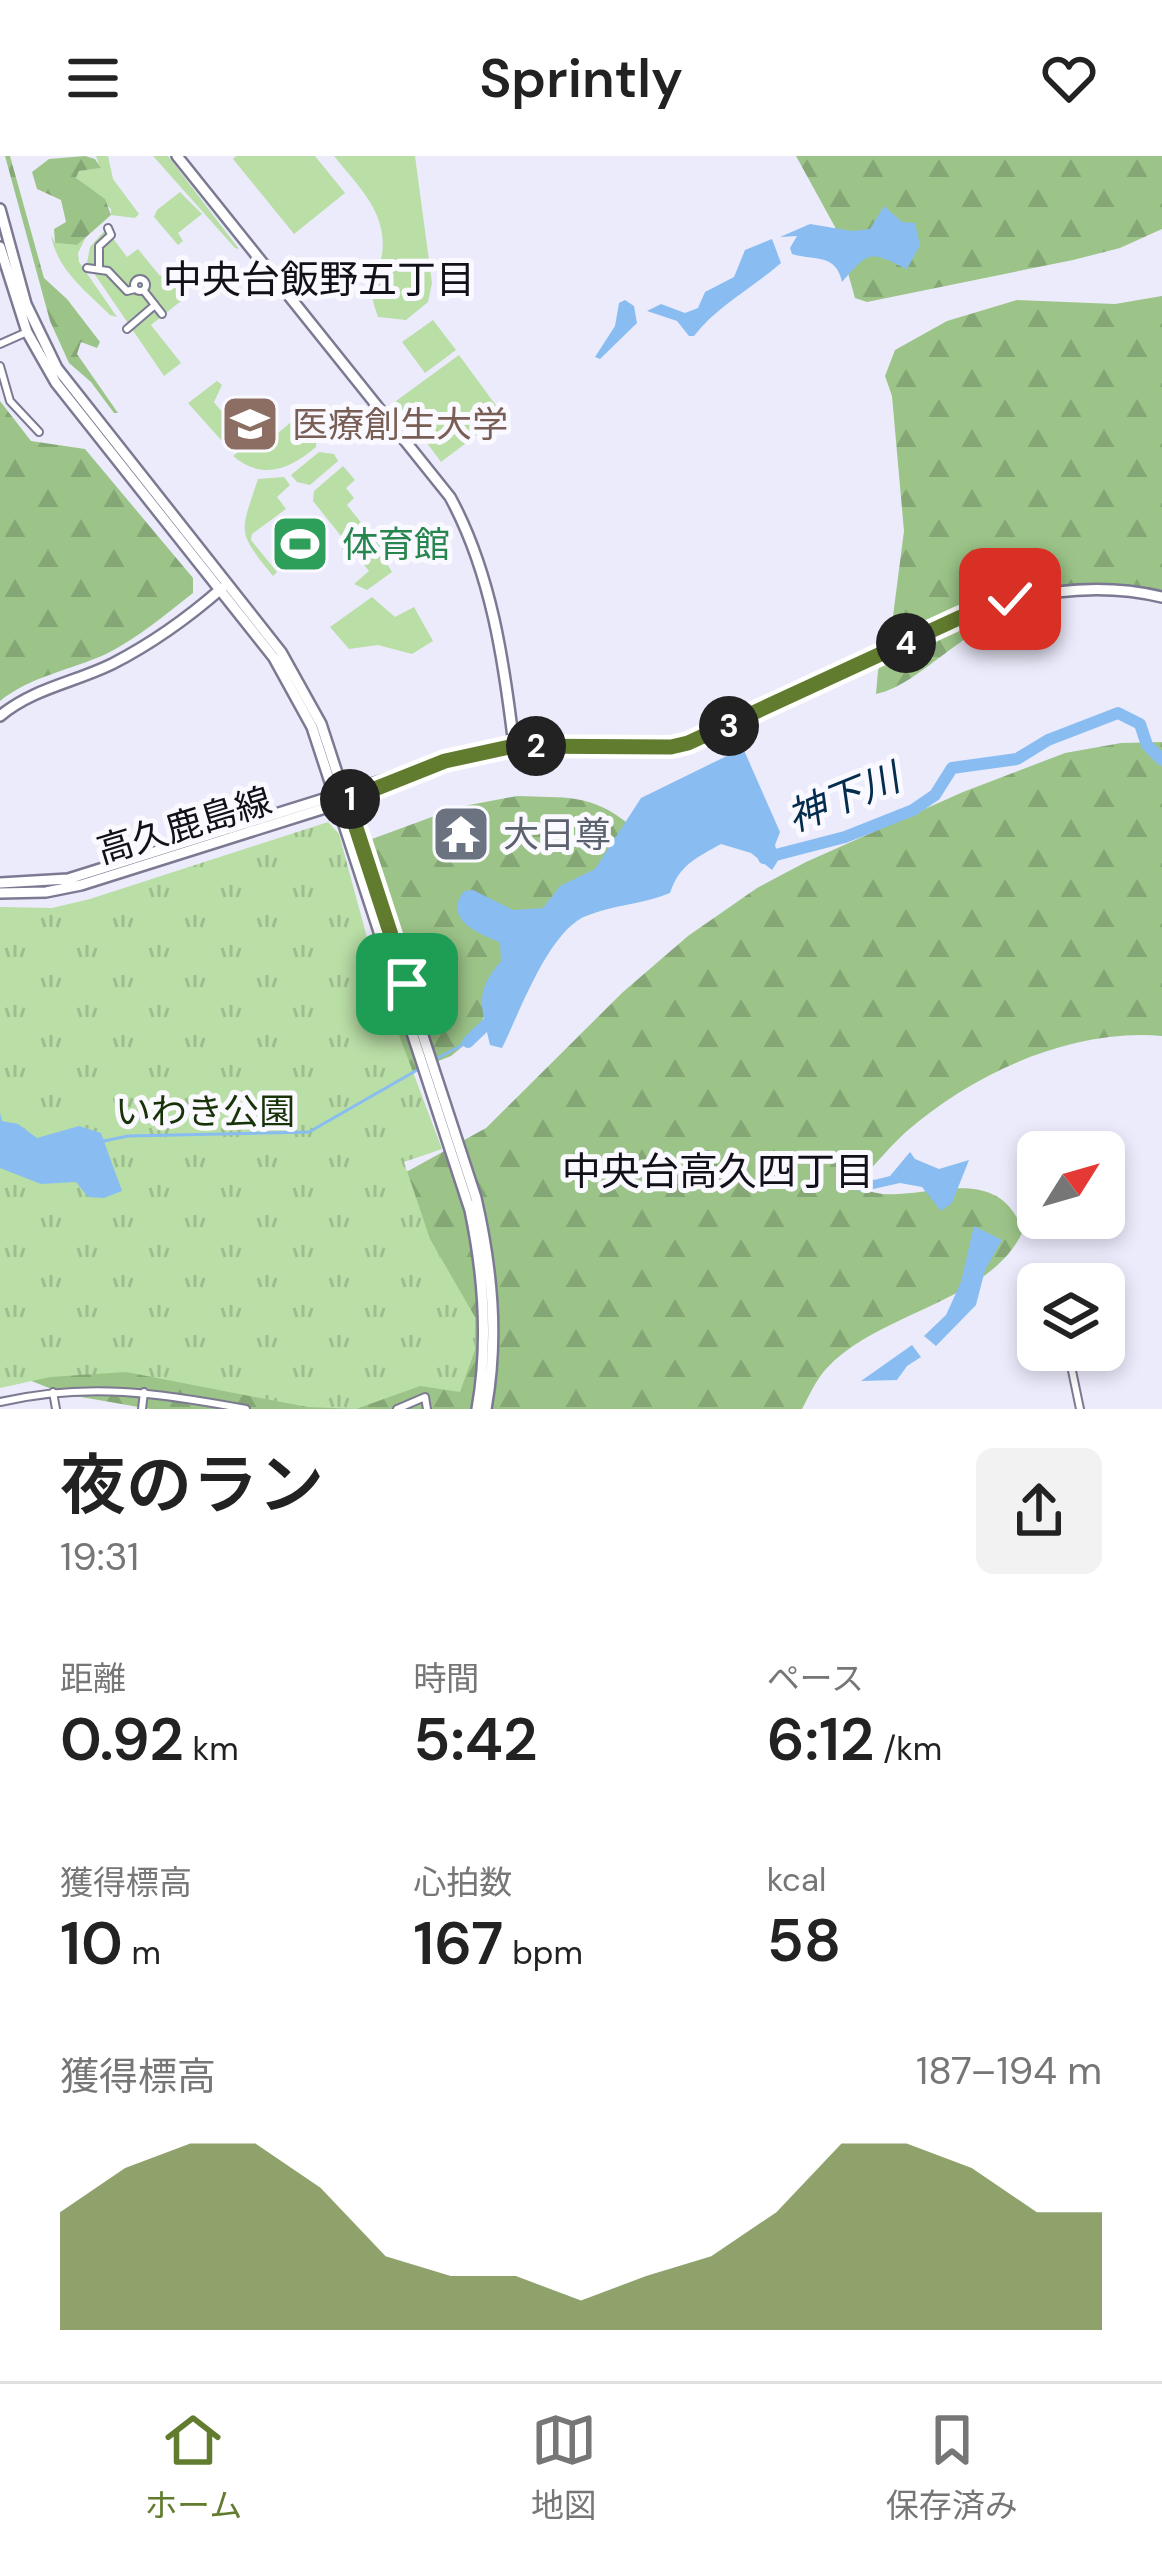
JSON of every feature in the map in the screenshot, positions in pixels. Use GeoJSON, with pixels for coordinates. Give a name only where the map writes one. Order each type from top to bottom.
{"type":"FeatureCollection","features":[{"type":"Feature","properties":{"kind":"street"},"geometry":{"type":"LineString","coordinates":[[177,156],[450,496],[468,530],[504,658],[514,746]]}},
{"type":"Feature","properties":{"kind":"street"},"geometry":{"type":"LineString","coordinates":[[0,209],[26,304],[57,368],[223,587]]}},
{"type":"Feature","properties":{"kind":"street"},"geometry":{"type":"LineString","coordinates":[[99,268],[99,246],[111,235],[108,228]]}},
{"type":"Feature","properties":{"kind":"street"},"geometry":{"type":"LineString","coordinates":[[0,247],[27,332],[56,383],[301,684],[321,724],[476,1198],[491,1276],[482,1409]]}},
{"type":"Feature","properties":{"kind":"street"},"geometry":{"type":"LineString","coordinates":[[87,268],[114,275],[127,291],[139,290],[162,314]]}},
{"type":"Feature","properties":{"kind":"street"},"geometry":{"type":"LineString","coordinates":[[127,329],[154,305]]}},
{"type":"Feature","properties":{"kind":"street"},"geometry":{"type":"LineString","coordinates":[[0,344],[27,332]]}},
{"type":"Feature","properties":{"kind":"street"},"geometry":{"type":"LineString","coordinates":[[0,366],[10,401],[39,432]]}},
{"type":"Feature","properties":{"kind":"street"},"geometry":{"type":"LineString","coordinates":[[347,547],[373,537]]}},
{"type":"Feature","properties":{"kind":"street"},"geometry":{"type":"LineString","coordinates":[[0,716],[33,693],[110,665],[141,648],[223,587]]}},
{"type":"Feature","properties":{"kind":"street","name":"高久鹿島線"},"geometry":{"type":"LineString","coordinates":[[0,892],[46,892],[81,885],[445,761],[514,746],[671,747],[711,735],[961,617],[1010,599],[1087,588],[1162,596]]}},
{"type":"Feature","properties":{"kind":"street","name":"高久鹿島線"},"geometry":{"type":"LineString","coordinates":[[0,883],[68,879],[341,796]]}},
{"type":"Feature","properties":{"kind":"street"},"geometry":{"type":"LineString","coordinates":[[1072,1371],[1080,1409]]}},
{"type":"Feature","properties":{"kind":"street"},"geometry":{"type":"LineString","coordinates":[[53,1392],[56,1409]]}},
{"type":"Feature","properties":{"kind":"street"},"geometry":{"type":"LineString","coordinates":[[3,1404],[53,1392],[144,1392],[246,1409]]}},
{"type":"Feature","properties":{"kind":"street"},"geometry":{"type":"LineString","coordinates":[[142,1409],[144,1392]]}},
{"type":"Feature","properties":{"kind":"street"},"geometry":{"type":"LineString","coordinates":[[397,1409],[425,1397],[427,1409]]}},
{"type":"Feature","properties":{"kind":"green space"},"geometry":{"type":"Polygon","coordinates":[[[5,156],[10,156],[44,278],[100,342],[97,348],[81,342],[77,354],[118,413],[69,363],[50,321],[5,156]]]}},
{"type":"Feature","properties":{"kind":"green space"},"geometry":{"type":"Polygon","coordinates":[[[85,156],[101,168],[79,171],[76,178],[105,199],[111,215],[77,245],[55,243],[54,229],[66,222],[61,200],[37,189],[32,172],[49,159],[85,156]]]}},
{"type":"Feature","properties":{"kind":"green space"},"geometry":{"type":"Polygon","coordinates":[[[96,156],[108,156],[113,179],[139,214],[135,218],[111,215],[111,209],[76,178],[79,171],[100,168],[96,156]]]}},
{"type":"Feature","properties":{"kind":"green space"},"geometry":{"type":"Polygon","coordinates":[[[153,156],[168,156],[239,249],[235,248],[153,156]]]}},
{"type":"Feature","properties":{"kind":"green space"},"geometry":{"type":"Polygon","coordinates":[[[315,156],[345,193],[294,234],[233,159],[315,156]]]}},
{"type":"Feature","properties":{"kind":"green space"},"geometry":{"type":"Polygon","coordinates":[[[334,156],[415,156],[432,283],[428,302],[406,320],[378,317],[372,288],[382,254],[380,226],[369,201],[334,156]]]}},
{"type":"Feature","properties":{"kind":"green space"},"geometry":{"type":"Polygon","coordinates":[[[796,156],[1162,156],[1162,229],[1120,248],[1073,260],[867,302],[855,298],[835,227],[796,156]]]}},
{"type":"Feature","properties":{"kind":"green space"},"geometry":{"type":"Polygon","coordinates":[[[180,192],[202,214],[178,233],[183,241],[178,245],[154,217],[180,192]]]}},
{"type":"Feature","properties":{"kind":"green space"},"geometry":{"type":"Polygon","coordinates":[[[106,229],[127,257],[138,249],[186,297],[151,325],[181,363],[164,376],[87,263],[90,247],[106,229]]]}},
{"type":"Feature","properties":{"kind":"green space"},"geometry":{"type":"Polygon","coordinates":[[[51,235],[55,243],[77,245],[86,237],[79,262],[117,317],[74,280],[54,248],[51,235]]]}},
{"type":"Feature","properties":{"kind":"green space"},"geometry":{"type":"Polygon","coordinates":[[[1162,296],[1162,598],[1071,594],[1025,605],[976,631],[904,682],[876,694],[904,531],[892,396],[885,376],[895,350],[947,321],[1017,300],[1115,304],[1162,296]]]}},
{"type":"Feature","properties":{"kind":"green space"},"geometry":{"type":"Polygon","coordinates":[[[433,320],[456,350],[425,373],[402,342],[433,320]]]}},
{"type":"Feature","properties":{"kind":"green space"},"geometry":{"type":"Polygon","coordinates":[[[459,355],[503,415],[441,462],[396,401],[459,355]]]}},
{"type":"Feature","properties":{"kind":"green space"},"geometry":{"type":"Polygon","coordinates":[[[217,381],[222,385],[214,402],[243,438],[230,450],[188,403],[217,381]]]}},
{"type":"Feature","properties":{"kind":"green space"},"geometry":{"type":"Polygon","coordinates":[[[0,401],[31,441],[85,449],[193,578],[193,593],[118,648],[38,679],[0,701],[0,401]]]}},
{"type":"Feature","properties":{"kind":"green space"},"geometry":{"type":"Polygon","coordinates":[[[301,414],[317,433],[316,447],[296,461],[266,470],[233,456],[250,443],[257,450],[301,414]]]}},
{"type":"Feature","properties":{"kind":"green space"},"geometry":{"type":"Polygon","coordinates":[[[319,452],[334,454],[338,461],[310,485],[297,482],[291,475],[319,452]]]}},
{"type":"Feature","properties":{"kind":"green space"},"geometry":{"type":"Polygon","coordinates":[[[343,466],[355,480],[346,488],[354,498],[347,505],[391,560],[387,564],[392,572],[367,590],[354,584],[369,571],[313,501],[314,491],[343,466]]]}},
{"type":"Feature","properties":{"kind":"green space"},"geometry":{"type":"Polygon","coordinates":[[[284,477],[290,485],[277,497],[286,509],[252,534],[251,540],[277,572],[273,576],[247,540],[245,522],[258,479],[284,477]]]}},
{"type":"Feature","properties":{"kind":"green space"},"geometry":{"type":"Polygon","coordinates":[[[372,597],[395,617],[414,607],[433,641],[412,654],[378,645],[349,649],[330,627],[372,597]]]}},
{"type":"Feature","properties":{"kind":"green space"},"geometry":{"type":"Polygon","coordinates":[[[1162,742],[1162,1036],[1094,1039],[1026,1059],[962,1091],[895,1142],[860,1186],[877,1193],[969,1189],[991,1194],[1009,1207],[1017,1221],[1018,1239],[986,1275],[848,1349],[822,1373],[802,1409],[150,1409],[64,1394],[14,1374],[0,1184],[390,1181],[486,1128],[623,992],[688,936],[757,888],[963,792],[1065,753],[1121,743],[1162,742]]]}},
{"type":"Feature","properties":{"kind":"green space"},"geometry":{"type":"Polygon","coordinates":[[[517,796],[590,802],[630,825],[608,908],[555,927],[486,1013],[473,1038],[451,1056],[410,1072],[0,918],[385,1006],[410,996],[412,986],[397,916],[372,839],[459,807],[517,796]]]}},
{"type":"Feature","properties":{"kind":"green space","name":"いわき公園"},"geometry":{"type":"Polygon","coordinates":[[[328,822],[339,834],[379,982],[442,1149],[404,1162],[430,1239],[475,1317],[475,1350],[460,1392],[420,1386],[356,1409],[307,1407],[126,1372],[50,1377],[0,1388],[0,907],[52,908],[90,899],[328,822]]]}},
{"type":"Feature","properties":{"kind":"water"},"geometry":{"type":"Polygon","coordinates":[[[884,206],[902,222],[915,223],[920,245],[907,269],[871,257],[842,282],[830,262],[792,254],[797,236],[780,237],[810,224],[870,229],[884,206]]]}},
{"type":"Feature","properties":{"kind":"water"},"geometry":{"type":"Polygon","coordinates":[[[772,239],[781,263],[724,306],[694,336],[677,321],[647,311],[661,304],[685,313],[698,308],[705,292],[734,277],[745,250],[772,239]]]}},
{"type":"Feature","properties":{"kind":"water"},"geometry":{"type":"Polygon","coordinates":[[[625,300],[634,306],[637,323],[600,359],[595,357],[615,326],[619,303],[625,300]]]}},
{"type":"Feature","properties":{"kind":"water"},"geometry":{"type":"Polygon","coordinates":[[[743,748],[780,832],[775,845],[779,859],[772,870],[751,853],[721,844],[684,869],[670,893],[574,923],[537,973],[502,1048],[490,1045],[482,1000],[501,961],[500,942],[474,930],[460,917],[458,901],[464,891],[473,890],[513,910],[543,908],[560,886],[595,869],[641,798],[743,748]]]}},
{"type":"Feature","properties":{"kind":"water"},"geometry":{"type":"Polygon","coordinates":[[[0,1113],[2,1121],[18,1124],[37,1138],[79,1126],[101,1133],[122,1191],[104,1198],[88,1197],[76,1182],[41,1184],[0,1168],[0,1113]]]}},
{"type":"Feature","properties":{"kind":"water"},"geometry":{"type":"Polygon","coordinates":[[[910,1152],[939,1169],[969,1160],[952,1203],[941,1211],[922,1187],[900,1183],[860,1192],[851,1184],[862,1174],[874,1180],[890,1176],[910,1152]]]}},
{"type":"Feature","properties":{"kind":"water"},"geometry":{"type":"Polygon","coordinates":[[[974,1226],[1002,1240],[985,1270],[976,1305],[936,1346],[924,1336],[946,1315],[961,1282],[974,1226]]]}},
{"type":"Feature","properties":{"kind":"water"},"geometry":{"type":"Polygon","coordinates":[[[912,1345],[921,1357],[897,1380],[861,1381],[912,1345]]]}},
{"type":"Feature","properties":{"kind":"waterway","name":"神下川"},"geometry":{"type":"LineString","coordinates":[[764,858],[845,837],[913,810],[935,795],[952,768],[1017,759],[1048,740],[1118,713],[1140,724],[1147,745],[1162,760]]}},
{"type":"Feature","properties":{"kind":"waterway","name":"神下川"},"geometry":{"type":"LineString","coordinates":[[468,1042],[493,1018]]}},
{"type":"Feature","properties":{"kind":"waterway"},"geometry":{"type":"LineString","coordinates":[[432,1061],[468,1042]]}},
{"type":"Feature","properties":{"kind":"waterway"},"geometry":{"type":"LineString","coordinates":[[104,1141],[128,1136],[309,1132],[419,1069]]}},
{"type":"Feature","properties":{"kind":"place","name":"医療創生大学"},"geometry":{"type":"Point","coordinates":[250,424]}},
{"type":"Feature","properties":{"kind":"place","name":"体育館"},"geometry":{"type":"Point","coordinates":[300,544]}},
{"type":"Feature","properties":{"kind":"place","name":"大日尊"},"geometry":{"type":"Point","coordinates":[461,834]}},
{"type":"Feature","properties":{"kind":"district","name":"中央台飯野五丁目"},"geometry":{"type":"Point","coordinates":[319,279]}},
{"type":"Feature","properties":{"kind":"district","name":"中央台高久四丁目"},"geometry":{"type":"Point","coordinates":[718,1171]}},
{"type":"Feature","properties":{"kind":"route"},"geometry":{"type":"LineString","coordinates":[[407,984],[347,800],[445,761],[514,746],[671,747],[688,743],[1010,599]]}}]}
